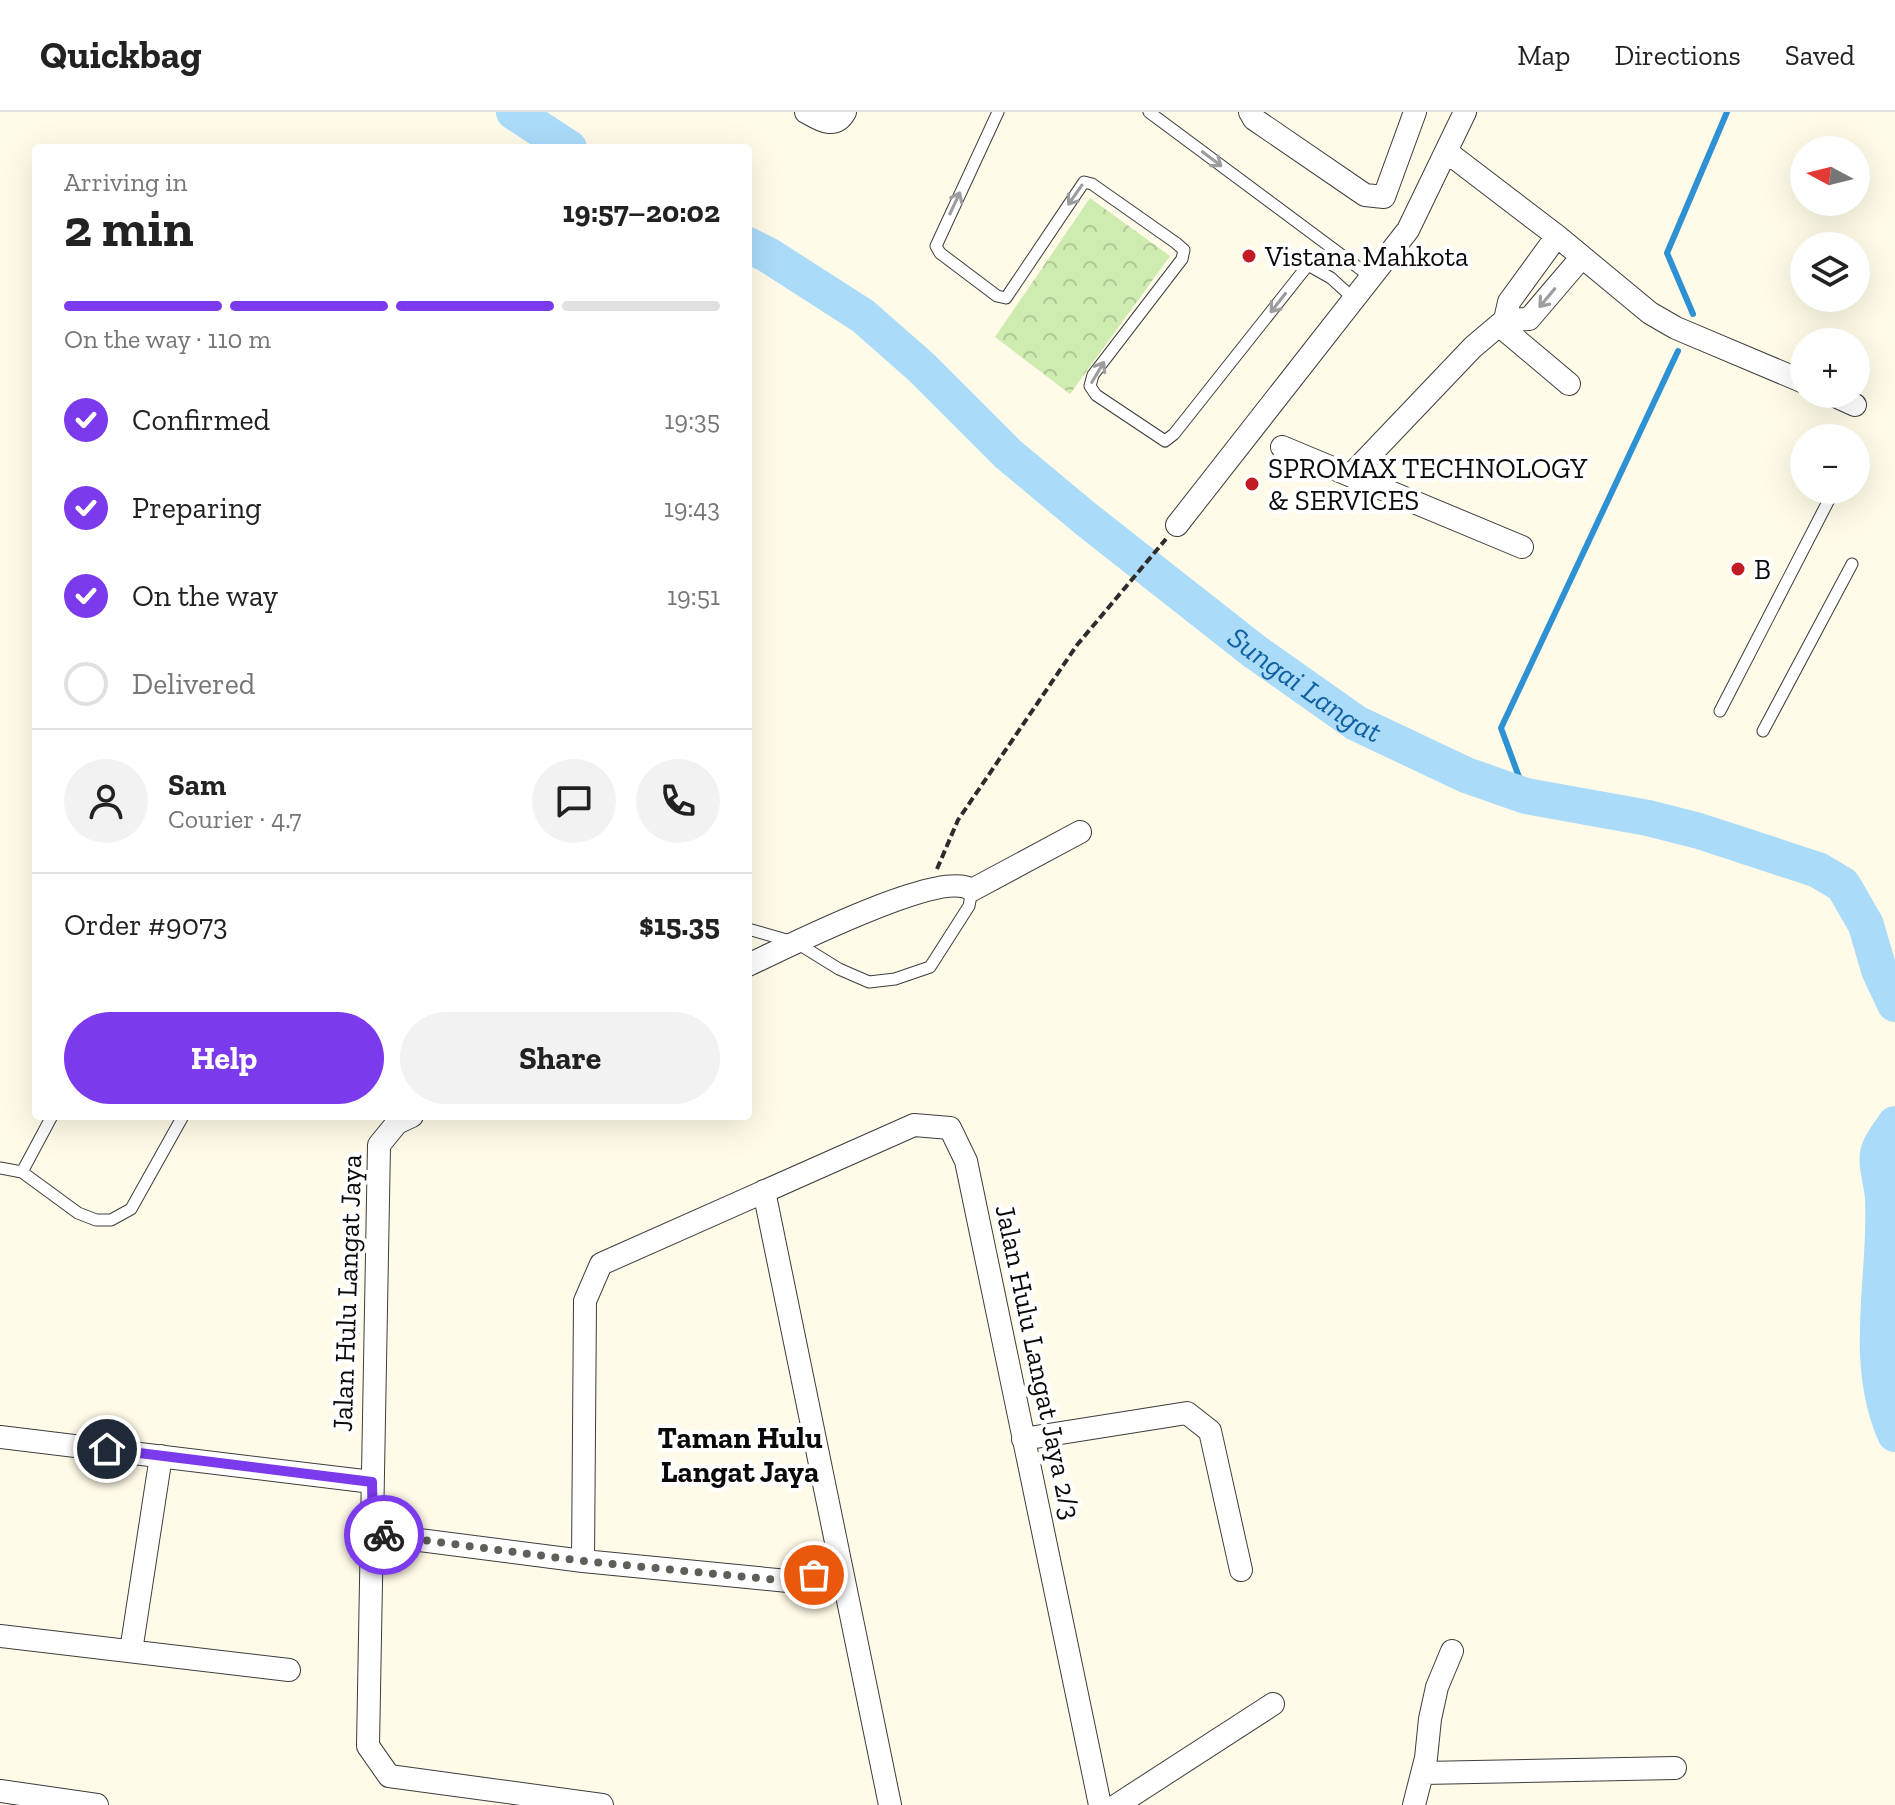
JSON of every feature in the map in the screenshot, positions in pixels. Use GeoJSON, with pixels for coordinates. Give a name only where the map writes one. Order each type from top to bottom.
{"type":"FeatureCollection","features":[{"type":"Feature","properties":{"kind":"street"},"geometry":{"type":"LineString","coordinates":[[806,112],[824,122],[839,118]]}},
{"type":"Feature","properties":{"kind":"street"},"geometry":{"type":"LineString","coordinates":[[1250,112],[1254,119],[1365,195],[1384,197],[1415,112]]}},
{"type":"Feature","properties":{"kind":"street"},"geometry":{"type":"LineString","coordinates":[[1177,525],[1408,230],[1465,112]]}},
{"type":"Feature","properties":{"kind":"street"},"geometry":{"type":"LineString","coordinates":[[1447,152],[1557,236],[1650,313],[1676,328],[1790,376]]}},
{"type":"Feature","properties":{"kind":"street"},"geometry":{"type":"LineString","coordinates":[[1502,323],[1509,302],[1557,236]]}},
{"type":"Feature","properties":{"kind":"street"},"geometry":{"type":"LineString","coordinates":[[1351,475],[1473,347],[1502,323],[1529,319],[1581,258]]}},
{"type":"Feature","properties":{"kind":"street"},"geometry":{"type":"LineString","coordinates":[[1502,323],[1569,384]]}},
{"type":"Feature","properties":{"kind":"street"},"geometry":{"type":"LineString","coordinates":[[1282,447],[1522,547]]}},
{"type":"Feature","properties":{"kind":"street"},"geometry":{"type":"LineString","coordinates":[[752,963],[855,916],[928,890],[955,885],[972,890],[1080,832]]}},
{"type":"Feature","properties":{"kind":"street","name":"Jalan Hulu Langat Jaya"},"geometry":{"type":"LineString","coordinates":[[403,1120],[397,1123],[379,1145],[368,1746],[389,1776],[602,1805]]}},
{"type":"Feature","properties":{"kind":"street","name":"Jalan Hulu Langat Jaya 2/3"},"geometry":{"type":"LineString","coordinates":[[764,1191],[914,1125],[950,1128],[966,1161],[1100,1805]]}},
{"type":"Feature","properties":{"kind":"street"},"geometry":{"type":"LineString","coordinates":[[583,1561],[585,1301],[601,1264],[764,1191],[890,1805]]}},
{"type":"Feature","properties":{"kind":"street"},"geometry":{"type":"LineString","coordinates":[[1023,1439],[1187,1413],[1210,1431],[1241,1570]]}},
{"type":"Feature","properties":{"kind":"street"},"geometry":{"type":"LineString","coordinates":[[0,1437],[372,1482]]}},
{"type":"Feature","properties":{"kind":"street"},"geometry":{"type":"LineString","coordinates":[[131,1651],[161,1456]]}},
{"type":"Feature","properties":{"kind":"street"},"geometry":{"type":"LineString","coordinates":[[373,1534],[583,1561],[788,1581],[841,1568]]}},
{"type":"Feature","properties":{"kind":"street"},"geometry":{"type":"LineString","coordinates":[[0,1636],[289,1670]]}},
{"type":"Feature","properties":{"kind":"street"},"geometry":{"type":"LineString","coordinates":[[1414,1805],[1423,1773],[1437,1687],[1452,1651]]}},
{"type":"Feature","properties":{"kind":"street"},"geometry":{"type":"LineString","coordinates":[[1117,1805],[1273,1704]]}},
{"type":"Feature","properties":{"kind":"street"},"geometry":{"type":"LineString","coordinates":[[1423,1773],[1675,1768]]}},
{"type":"Feature","properties":{"kind":"street"},"geometry":{"type":"LineString","coordinates":[[0,1791],[97,1805]]}},
{"type":"Feature","properties":{"kind":"lane"},"geometry":{"type":"LineString","coordinates":[[998,112],[936,246],[940,253],[997,296],[1006,298],[1084,182],[1092,184],[1176,243],[1184,250],[1182,259],[1093,375],[1090,386],[1096,395],[1165,441],[1174,434],[1308,265],[1331,278],[1354,299]]}},
{"type":"Feature","properties":{"kind":"lane"},"geometry":{"type":"LineString","coordinates":[[1149,112],[1371,277]]}},
{"type":"Feature","properties":{"kind":"lane"},"geometry":{"type":"LineString","coordinates":[[1720,711],[1827,504]]}},
{"type":"Feature","properties":{"kind":"lane"},"geometry":{"type":"LineString","coordinates":[[1763,731],[1852,564]]}},
{"type":"Feature","properties":{"kind":"lane"},"geometry":{"type":"LineString","coordinates":[[752,930],[797,943],[839,969],[869,982],[895,979],[930,967],[969,906],[972,890]]}},
{"type":"Feature","properties":{"kind":"lane"},"geometry":{"type":"LineString","coordinates":[[22,1172],[50,1120]]}},
{"type":"Feature","properties":{"kind":"lane"},"geometry":{"type":"LineString","coordinates":[[0,1168],[22,1172],[78,1213],[96,1220],[111,1220],[131,1209],[181,1120]]}},
{"type":"Feature","properties":{"kind":"path"},"geometry":{"type":"LineString","coordinates":[[928,890],[958,820],[1077,645],[1177,525]]}},
{"type":"Feature","properties":{"kind":"green space"},"geometry":{"type":"Polygon","coordinates":[[[1090,198],[1170,256],[1070,394],[995,337],[1090,198]]]}},
{"type":"Feature","properties":{"kind":"waterway","name":"Sungai Langat"},"geometry":{"type":"LineString","coordinates":[[514,112],[563,144]]}},
{"type":"Feature","properties":{"kind":"waterway"},"geometry":{"type":"LineString","coordinates":[[1693,314],[1667,253],[1727,112]]}},
{"type":"Feature","properties":{"kind":"waterway","name":"Sungai Langat"},"geometry":{"type":"LineString","coordinates":[[752,247],[863,316],[921,367],[1008,454],[1086,519],[1254,651],[1356,723],[1466,775],[1526,796],[1648,818],[1699,831],[1818,870],[1843,885],[1866,925],[1879,970],[1895,1004]]}},
{"type":"Feature","properties":{"kind":"waterway"},"geometry":{"type":"LineString","coordinates":[[1526,796],[1501,728],[1678,351]]}},
{"type":"Feature","properties":{"kind":"waterway","name":"Sungai Langat"},"geometry":{"type":"LineString","coordinates":[[1895,1124],[1878,1155],[1883,1193],[1878,1347],[1885,1405],[1895,1434]]}},
{"type":"Feature","properties":{"kind":"way so far"},"geometry":{"type":"LineString","coordinates":[[384,1535],[583,1561],[788,1581],[814,1575]]}},
{"type":"Feature","properties":{"kind":"place","name":"Vistana Mahkota"},"geometry":{"type":"Point","coordinates":[1249,256]}},
{"type":"Feature","properties":{"kind":"place","name":"SPROMAX TECHNOLOGY & SERVICES"},"geometry":{"type":"Point","coordinates":[1252,484]}},
{"type":"Feature","properties":{"kind":"place","name":"B"},"geometry":{"type":"Point","coordinates":[1738,569]}},
{"type":"Feature","properties":{"kind":"district","name":"Taman Hulu Langat Jaya"},"geometry":{"type":"Point","coordinates":[740,1455]}},
{"type":"Feature","properties":{"kind":"route"},"geometry":{"type":"LineString","coordinates":[[107,1449],[372,1482],[373,1534],[384,1535]]}}]}
